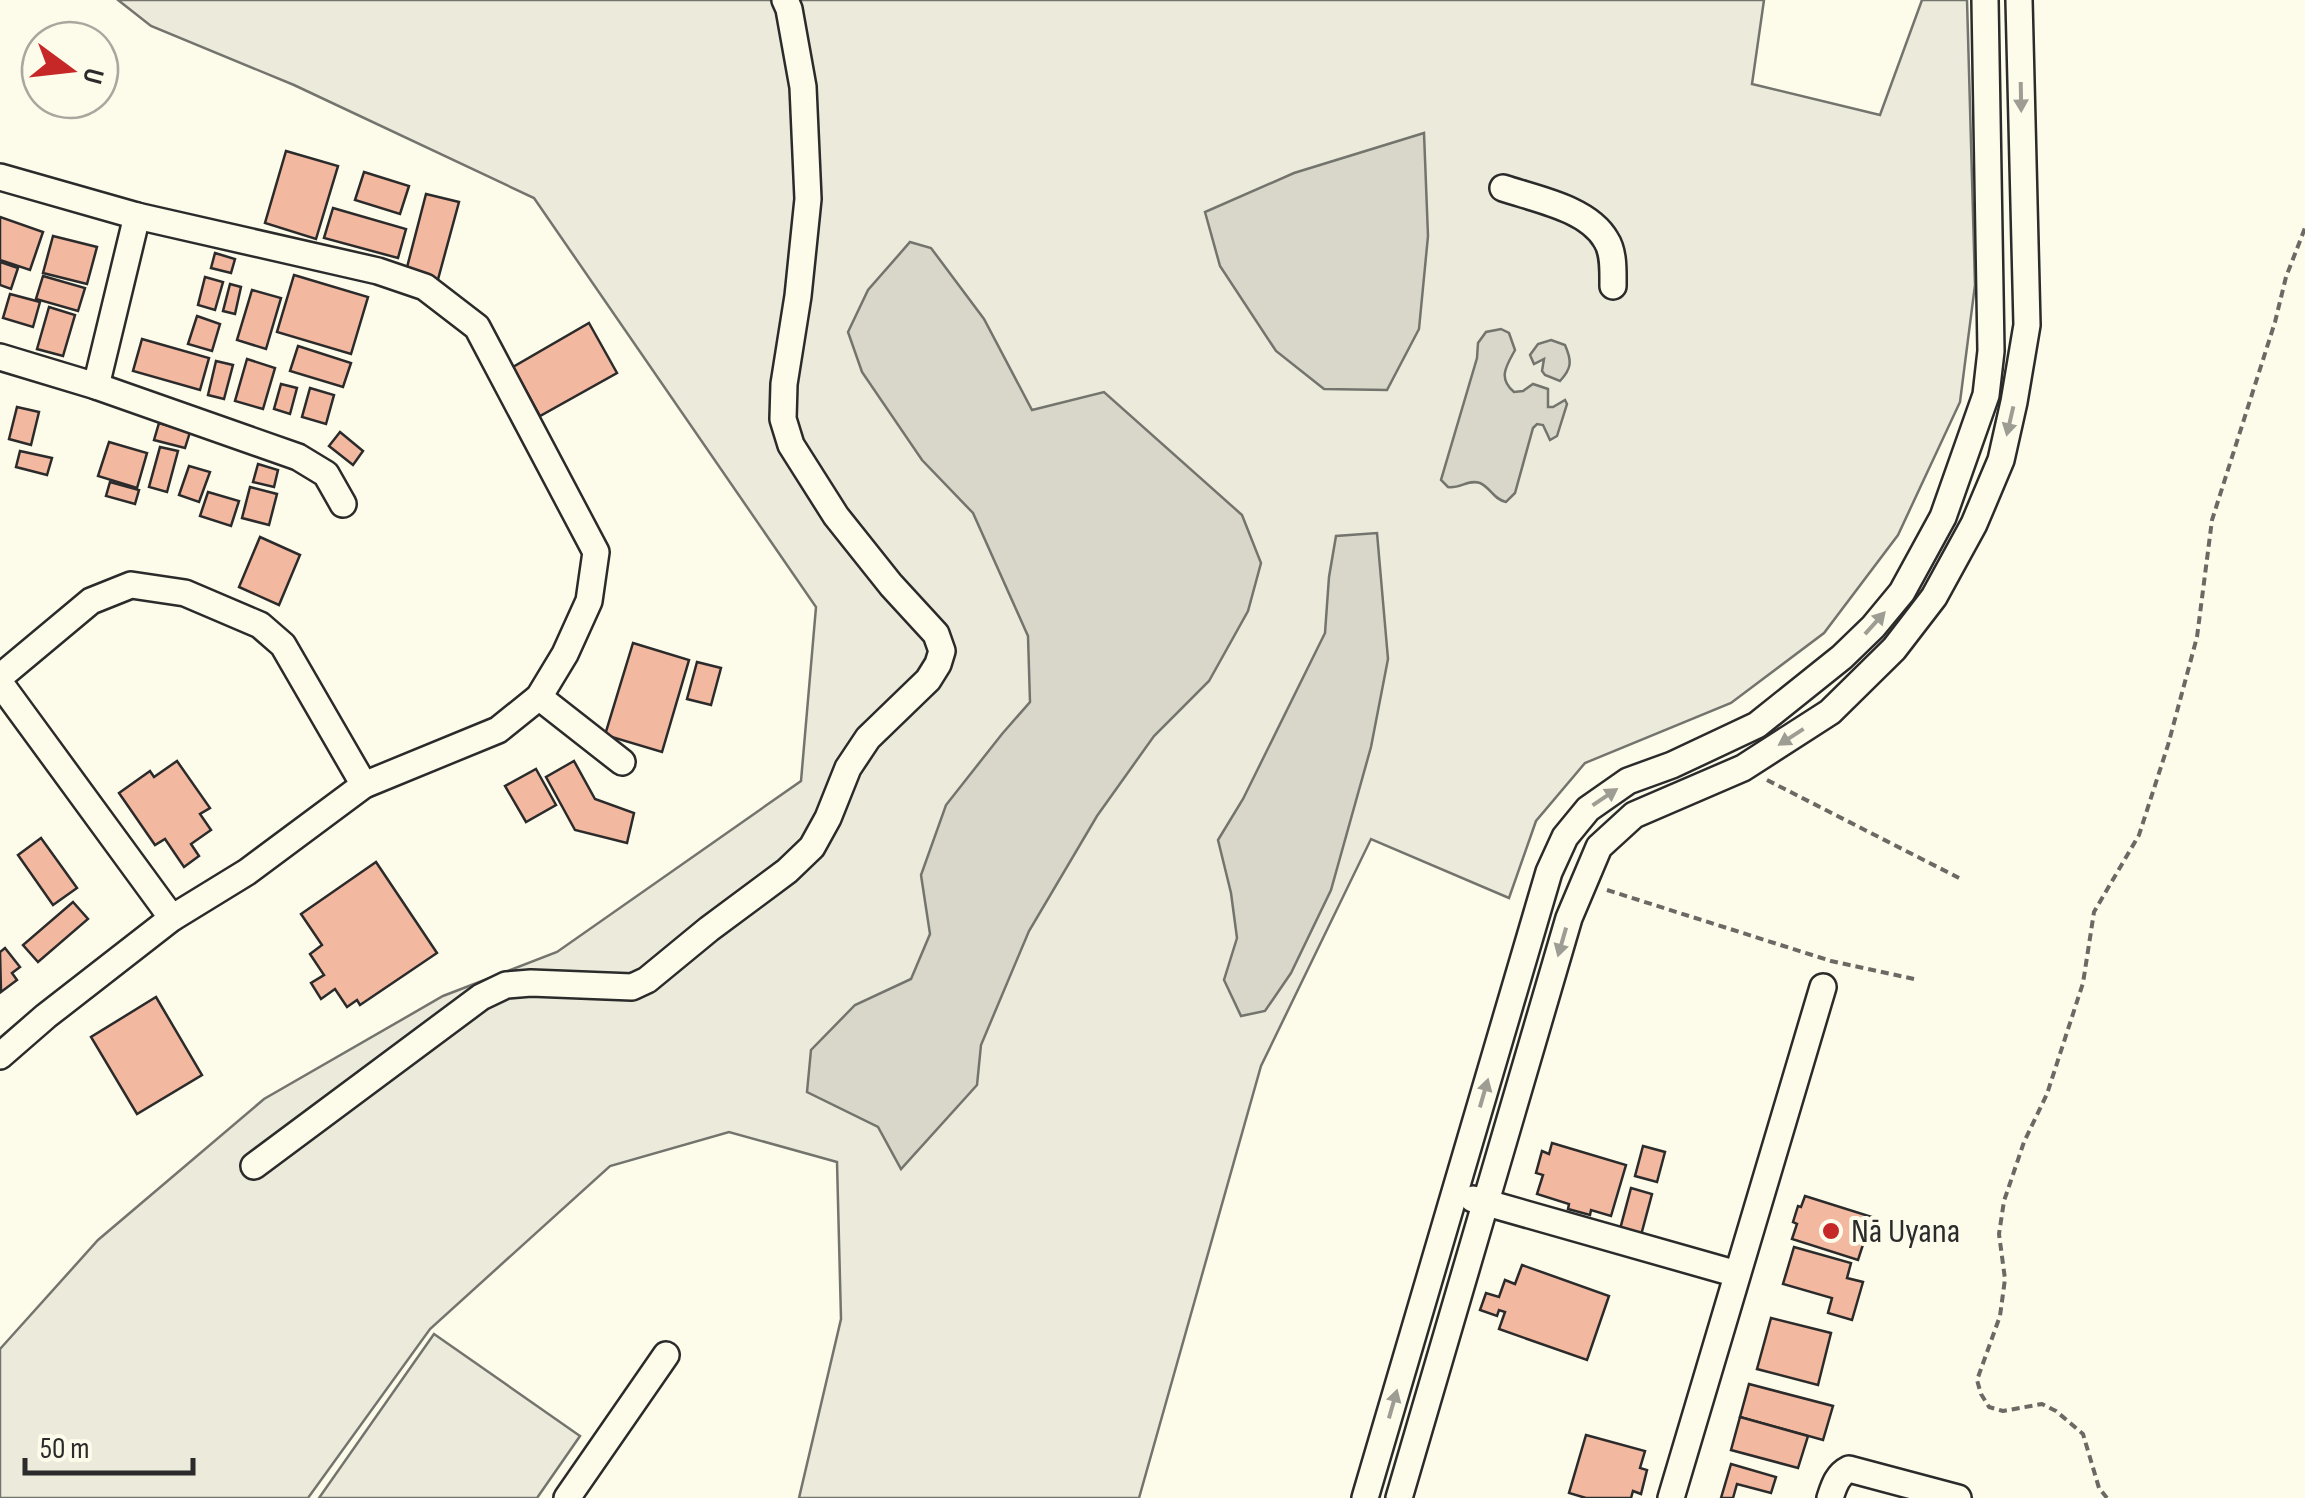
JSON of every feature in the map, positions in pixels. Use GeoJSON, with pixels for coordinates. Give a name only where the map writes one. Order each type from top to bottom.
{"type":"FeatureCollection","features":[{"type":"Feature","properties":{"kind":"street"},"geometry":{"type":"LineString","coordinates":[[254,1166],[482,997],[506,985],[632,987],[647,980],[812,847],[848,768],[868,738],[928,680],[938,664],[942,652],[936,634],[836,516],[790,445],[782,420],[808,199],[803,88],[790,9],[785,0]]}},
{"type":"Feature","properties":{"kind":"street"},"geometry":{"type":"LineString","coordinates":[[1369,1497],[1549,872],[1565,837],[1588,809],[1628,782],[1756,725],[1842,657],[1902,592],[1943,517],[1986,396],[1991,351],[1985,0]]}},
{"type":"Feature","properties":{"kind":"street"},"geometry":{"type":"LineString","coordinates":[[1399,1498],[1569,918],[1599,848],[1634,815],[1743,768],[1830,712],[1894,650],[1934,597],[1974,524],[2001,460],[2027,325],[2019,0]]}},
{"type":"Feature","properties":{"kind":"street"},"geometry":{"type":"LineString","coordinates":[[0,177],[137,216],[378,271],[425,287],[477,327],[596,552],[590,602],[539,697],[498,730],[364,784],[247,872],[172,918],[0,1056]]}},
{"type":"Feature","properties":{"kind":"street"},"geometry":{"type":"LineString","coordinates":[[1503,188],[1580,214],[1595,226],[1608,242],[1613,286]]}},
{"type":"Feature","properties":{"kind":"street"},"geometry":{"type":"LineString","coordinates":[[96,386],[137,216]]}},
{"type":"Feature","properties":{"kind":"street"},"geometry":{"type":"LineString","coordinates":[[0,358],[96,386],[298,457],[326,474],[343,504]]}},
{"type":"Feature","properties":{"kind":"street"},"geometry":{"type":"LineString","coordinates":[[172,918],[0,680],[92,601],[131,586],[185,593],[260,626],[283,645],[364,784]]}},
{"type":"Feature","properties":{"kind":"street"},"geometry":{"type":"LineString","coordinates":[[539,697],[622,762]]}},
{"type":"Feature","properties":{"kind":"street"},"geometry":{"type":"LineString","coordinates":[[1671,1498],[1822,988]]}},
{"type":"Feature","properties":{"kind":"street"},"geometry":{"type":"LineString","coordinates":[[1455,1194],[1738,1274]]}},
{"type":"Feature","properties":{"kind":"street"},"geometry":{"type":"LineString","coordinates":[[568,1498],[666,1354]]}},
{"type":"Feature","properties":{"kind":"street"},"geometry":{"type":"LineString","coordinates":[[1830,1498],[1835,1482],[1848,1469],[1958,1498]]}},
{"type":"Feature","properties":{"kind":"path"},"geometry":{"type":"LineString","coordinates":[[2107,1498],[2099,1488],[2083,1434],[2056,1411],[2042,1404],[2003,1411],[1989,1407],[1981,1394],[1977,1380],[2000,1316],[2005,1279],[1999,1234],[2004,1200],[2024,1142],[2048,1094],[2083,983],[2094,912],[2138,835],[2168,745],[2197,636],[2212,520],[2286,277],[2305,228]]}},
{"type":"Feature","properties":{"kind":"path"},"geometry":{"type":"LineString","coordinates":[[1743,768],[1958,878]]}},
{"type":"Feature","properties":{"kind":"path"},"geometry":{"type":"LineString","coordinates":[[1584,883],[1831,961],[1914,979]]}},
{"type":"Feature","properties":{"kind":"shaded area"},"geometry":{"type":"Polygon","coordinates":[[[118,0],[1764,0],[1752,84],[1880,115],[1922,0],[1967,0],[1975,285],[1960,402],[1898,535],[1824,633],[1731,703],[1585,763],[1536,821],[1509,898],[1371,839],[1261,1066],[1139,1498],[799,1498],[841,1319],[837,1162],[729,1132],[610,1166],[430,1329],[308,1498],[0,1498],[0,1349],[98,1240],[264,1099],[443,996],[557,952],[801,781],[816,607],[534,198],[294,85],[151,26],[118,0]]]}},
{"type":"Feature","properties":{"kind":"shaded area"},"geometry":{"type":"Polygon","coordinates":[[[1424,133],[1428,236],[1419,329],[1387,390],[1324,389],[1276,351],[1220,266],[1205,212],[1294,173],[1424,133]]]}},
{"type":"Feature","properties":{"kind":"shaded area"},"geometry":{"type":"Polygon","coordinates":[[[910,242],[931,248],[984,319],[1032,410],[1104,392],[1242,515],[1261,563],[1248,611],[1209,681],[1154,736],[1097,816],[1029,931],[981,1045],[977,1085],[901,1169],[878,1127],[807,1092],[811,1050],[855,1005],[911,979],[930,934],[921,875],[946,805],[1030,702],[1028,636],[973,513],[922,460],[862,372],[848,332],[868,290],[910,242]]]}},
{"type":"Feature","properties":{"kind":"shaded area"},"geometry":{"type":"Polygon","coordinates":[[[1501,329],[1509,333],[1515,350],[1505,371],[1509,387],[1514,392],[1523,391],[1533,384],[1548,389],[1548,407],[1565,400],[1567,404],[1557,436],[1550,440],[1543,425],[1533,428],[1515,493],[1506,502],[1480,483],[1448,487],[1441,480],[1478,343],[1486,332],[1501,329]]]}},
{"type":"Feature","properties":{"kind":"shaded area"},"geometry":{"type":"Polygon","coordinates":[[[1551,340],[1565,345],[1569,356],[1569,368],[1560,381],[1542,371],[1544,359],[1534,364],[1530,355],[1538,344],[1551,340]]]}},
{"type":"Feature","properties":{"kind":"shaded area"},"geometry":{"type":"Polygon","coordinates":[[[1377,533],[1388,659],[1371,747],[1331,890],[1291,973],[1265,1011],[1241,1016],[1224,980],[1237,938],[1218,840],[1243,799],[1325,633],[1336,536],[1377,533]]]}},
{"type":"Feature","properties":{"kind":"shaded area"},"geometry":{"type":"Polygon","coordinates":[[[434,1334],[580,1436],[537,1498],[319,1498],[434,1334]]]}},
{"type":"Feature","properties":{"kind":"building"},"geometry":{"type":"Polygon","coordinates":[[[286,151],[338,166],[316,239],[265,223],[286,151]]]}},
{"type":"Feature","properties":{"kind":"building"},"geometry":{"type":"Polygon","coordinates":[[[364,172],[409,186],[400,214],[355,200],[364,172]]]}},
{"type":"Feature","properties":{"kind":"building"},"geometry":{"type":"Polygon","coordinates":[[[426,194],[459,202],[437,283],[405,275],[426,194]]]}},
{"type":"Feature","properties":{"kind":"building"},"geometry":{"type":"Polygon","coordinates":[[[333,208],[406,229],[398,258],[324,238],[333,208]]]}},
{"type":"Feature","properties":{"kind":"building"},"geometry":{"type":"Polygon","coordinates":[[[0,217],[43,232],[30,270],[0,260],[0,217]]]}},
{"type":"Feature","properties":{"kind":"building"},"geometry":{"type":"Polygon","coordinates":[[[53,236],[97,247],[87,284],[43,273],[53,236]]]}},
{"type":"Feature","properties":{"kind":"building"},"geometry":{"type":"Polygon","coordinates":[[[215,253],[235,259],[231,273],[211,268],[215,253]]]}},
{"type":"Feature","properties":{"kind":"building"},"geometry":{"type":"Polygon","coordinates":[[[0,262],[18,268],[11,289],[0,285],[0,262]]]}},
{"type":"Feature","properties":{"kind":"building"},"geometry":{"type":"Polygon","coordinates":[[[294,275],[368,297],[351,354],[277,332],[294,275]]]}},
{"type":"Feature","properties":{"kind":"building"},"geometry":{"type":"Polygon","coordinates":[[[43,276],[85,288],[78,311],[36,299],[43,276]]]}},
{"type":"Feature","properties":{"kind":"building"},"geometry":{"type":"Polygon","coordinates":[[[205,277],[223,282],[215,310],[198,305],[205,277]]]}},
{"type":"Feature","properties":{"kind":"building"},"geometry":{"type":"Polygon","coordinates":[[[230,284],[241,287],[235,314],[223,311],[230,284]]]}},
{"type":"Feature","properties":{"kind":"building"},"geometry":{"type":"Polygon","coordinates":[[[252,290],[281,298],[266,349],[237,340],[252,290]]]}},
{"type":"Feature","properties":{"kind":"building"},"geometry":{"type":"Polygon","coordinates":[[[10,294],[40,302],[33,327],[3,318],[10,294]]]}},
{"type":"Feature","properties":{"kind":"building"},"geometry":{"type":"Polygon","coordinates":[[[49,307],[75,315],[63,356],[37,349],[49,307]]]}},
{"type":"Feature","properties":{"kind":"building"},"geometry":{"type":"Polygon","coordinates":[[[197,316],[220,324],[212,351],[188,344],[197,316]]]}},
{"type":"Feature","properties":{"kind":"building"},"geometry":{"type":"Polygon","coordinates":[[[589,323],[617,373],[540,416],[513,367],[589,323]]]}},
{"type":"Feature","properties":{"kind":"building"},"geometry":{"type":"Polygon","coordinates":[[[142,339],[209,358],[200,390],[133,371],[142,339]]]}},
{"type":"Feature","properties":{"kind":"building"},"geometry":{"type":"Polygon","coordinates":[[[298,346],[351,363],[343,387],[290,371],[298,346]]]}},
{"type":"Feature","properties":{"kind":"building"},"geometry":{"type":"Polygon","coordinates":[[[247,359],[275,368],[263,409],[235,401],[247,359]]]}},
{"type":"Feature","properties":{"kind":"building"},"geometry":{"type":"Polygon","coordinates":[[[216,361],[233,365],[224,399],[208,395],[216,361]]]}},
{"type":"Feature","properties":{"kind":"building"},"geometry":{"type":"Polygon","coordinates":[[[281,384],[297,388],[290,414],[274,409],[281,384]]]}},
{"type":"Feature","properties":{"kind":"building"},"geometry":{"type":"Polygon","coordinates":[[[310,388],[334,395],[326,424],[302,417],[310,388]]]}},
{"type":"Feature","properties":{"kind":"building"},"geometry":{"type":"Polygon","coordinates":[[[17,407],[39,412],[31,445],[9,439],[17,407]]]}},
{"type":"Feature","properties":{"kind":"building"},"geometry":{"type":"Polygon","coordinates":[[[159,423],[190,432],[185,448],[154,440],[159,423]]]}},
{"type":"Feature","properties":{"kind":"building"},"geometry":{"type":"Polygon","coordinates":[[[340,432],[363,451],[353,465],[329,446],[340,432]]]}},
{"type":"Feature","properties":{"kind":"building"},"geometry":{"type":"Polygon","coordinates":[[[109,442],[147,453],[137,488],[98,476],[109,442]]]}},
{"type":"Feature","properties":{"kind":"building"},"geometry":{"type":"Polygon","coordinates":[[[160,447],[178,451],[167,492],[149,487],[160,447]]]}},
{"type":"Feature","properties":{"kind":"building"},"geometry":{"type":"Polygon","coordinates":[[[20,451],[52,458],[47,475],[16,467],[20,451]]]}},
{"type":"Feature","properties":{"kind":"building"},"geometry":{"type":"Polygon","coordinates":[[[258,464],[278,470],[274,487],[253,482],[258,464]]]}},
{"type":"Feature","properties":{"kind":"building"},"geometry":{"type":"Polygon","coordinates":[[[189,466],[210,472],[199,502],[179,495],[189,466]]]}},
{"type":"Feature","properties":{"kind":"building"},"geometry":{"type":"Polygon","coordinates":[[[110,482],[139,490],[135,504],[106,496],[110,482]]]}},
{"type":"Feature","properties":{"kind":"building"},"geometry":{"type":"Polygon","coordinates":[[[250,487],[277,494],[269,525],[242,518],[250,487]]]}},
{"type":"Feature","properties":{"kind":"building"},"geometry":{"type":"Polygon","coordinates":[[[208,492],[239,501],[231,526],[200,516],[208,492]]]}},
{"type":"Feature","properties":{"kind":"building"},"geometry":{"type":"Polygon","coordinates":[[[260,537],[300,555],[279,605],[239,587],[260,537]]]}},
{"type":"Feature","properties":{"kind":"building"},"geometry":{"type":"Polygon","coordinates":[[[633,643],[689,660],[662,752],[605,735],[633,643]]]}},
{"type":"Feature","properties":{"kind":"building"},"geometry":{"type":"Polygon","coordinates":[[[697,662],[721,668],[711,705],[687,699],[697,662]]]}},
{"type":"Feature","properties":{"kind":"building"},"geometry":{"type":"Polygon","coordinates":[[[177,761],[210,808],[200,814],[211,830],[191,844],[199,856],[184,867],[165,839],[155,845],[119,793],[150,771],[154,777],[177,761]]]}},
{"type":"Feature","properties":{"kind":"building"},"geometry":{"type":"Polygon","coordinates":[[[574,761],[595,799],[634,813],[627,843],[575,830],[546,777],[574,761]]]}},
{"type":"Feature","properties":{"kind":"building"},"geometry":{"type":"Polygon","coordinates":[[[536,769],[556,805],[526,822],[505,786],[536,769]]]}},
{"type":"Feature","properties":{"kind":"building"},"geometry":{"type":"Polygon","coordinates":[[[41,838],[77,888],[53,905],[18,855],[41,838]]]}},
{"type":"Feature","properties":{"kind":"building"},"geometry":{"type":"Polygon","coordinates":[[[376,862],[437,953],[360,1005],[357,1000],[347,1007],[335,989],[321,999],[311,983],[324,975],[310,954],[322,945],[301,914],[376,862]]]}},
{"type":"Feature","properties":{"kind":"building"},"geometry":{"type":"Polygon","coordinates":[[[73,902],[88,919],[38,962],[23,945],[73,902]]]}},
{"type":"Feature","properties":{"kind":"building"},"geometry":{"type":"Polygon","coordinates":[[[5,948],[20,967],[12,973],[17,980],[1,992],[0,952],[5,948]]]}},
{"type":"Feature","properties":{"kind":"building"},"geometry":{"type":"Polygon","coordinates":[[[156,997],[202,1075],[137,1114],[91,1037],[156,997]]]}},
{"type":"Feature","properties":{"kind":"building"},"geometry":{"type":"Polygon","coordinates":[[[1552,1143],[1626,1165],[1611,1216],[1568,1209],[1569,1204],[1537,1194],[1543,1175],[1536,1173],[1542,1151],[1549,1154],[1552,1143]]]}},
{"type":"Feature","properties":{"kind":"building"},"geometry":{"type":"Polygon","coordinates":[[[1643,1146],[1665,1152],[1657,1182],[1635,1176],[1643,1146]]]}},
{"type":"Feature","properties":{"kind":"building"},"geometry":{"type":"Polygon","coordinates":[[[1631,1188],[1652,1194],[1640,1239],[1619,1233],[1631,1188]]]}},
{"type":"Feature","properties":{"kind":"building","name":"Nā Uyana"},"geometry":{"type":"Polygon","coordinates":[[[1805,1196],[1872,1217],[1858,1260],[1792,1239],[1797,1224],[1793,1222],[1805,1196]]]}},
{"type":"Feature","properties":{"kind":"building"},"geometry":{"type":"Polygon","coordinates":[[[1794,1247],[1851,1263],[1847,1278],[1863,1282],[1852,1320],[1828,1313],[1832,1298],[1783,1284],[1794,1247]]]}},
{"type":"Feature","properties":{"kind":"building"},"geometry":{"type":"Polygon","coordinates":[[[1522,1265],[1609,1296],[1587,1360],[1499,1329],[1505,1312],[1499,1310],[1497,1316],[1480,1310],[1486,1293],[1499,1297],[1505,1280],[1515,1284],[1522,1265]]]}},
{"type":"Feature","properties":{"kind":"building"},"geometry":{"type":"Polygon","coordinates":[[[1771,1318],[1831,1333],[1818,1385],[1757,1369],[1771,1318]]]}},
{"type":"Feature","properties":{"kind":"building"},"geometry":{"type":"Polygon","coordinates":[[[1749,1384],[1833,1406],[1823,1440],[1740,1417],[1749,1384]]]}},
{"type":"Feature","properties":{"kind":"building"},"geometry":{"type":"Polygon","coordinates":[[[1740,1417],[1808,1436],[1798,1468],[1731,1450],[1740,1417]]]}},
{"type":"Feature","properties":{"kind":"building"},"geometry":{"type":"Polygon","coordinates":[[[1586,1435],[1645,1451],[1640,1468],[1647,1470],[1641,1494],[1633,1491],[1631,1498],[1586,1498],[1569,1493],[1586,1435]]]}},
{"type":"Feature","properties":{"kind":"building"},"geometry":{"type":"Polygon","coordinates":[[[1731,1464],[1776,1477],[1771,1493],[1737,1484],[1733,1498],[1721,1498],[1731,1464]]]}},
{"type":"Feature","properties":{"kind":"place","name":"Nā Uyana"},"geometry":{"type":"Point","coordinates":[1831,1231]}}]}
